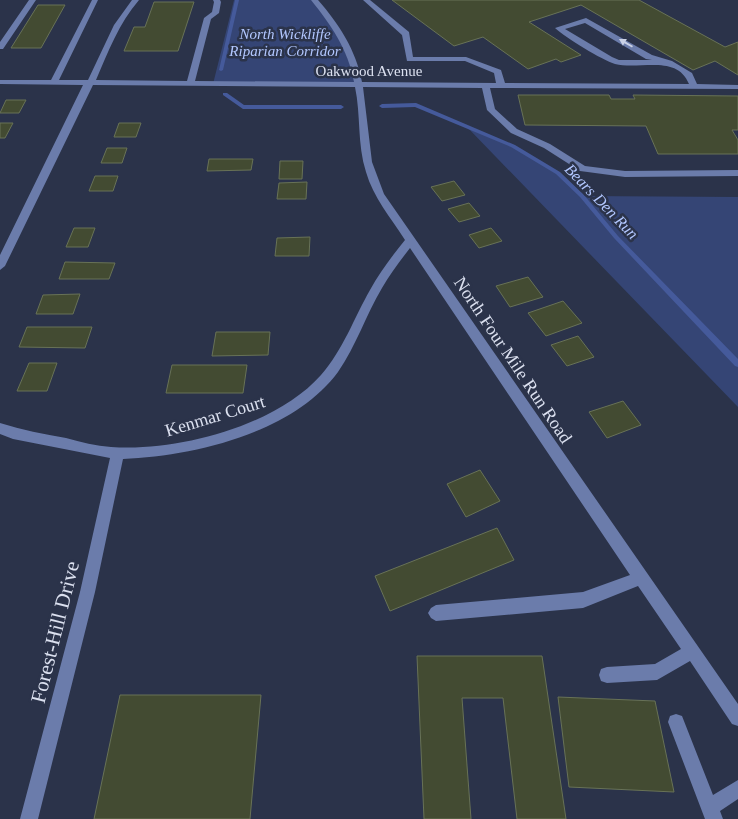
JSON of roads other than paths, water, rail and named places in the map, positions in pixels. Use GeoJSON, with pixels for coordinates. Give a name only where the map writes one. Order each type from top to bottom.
{"type":"FeatureCollection","features":[{"type":"Feature","properties":{"kind":"street"},"geometry":{"type":"LineString","coordinates":[[0,47],[33,0]]}},
{"type":"Feature","properties":{"kind":"street"},"geometry":{"type":"LineString","coordinates":[[54,82],[95,0]]}},
{"type":"Feature","properties":{"kind":"street"},"geometry":{"type":"LineString","coordinates":[[0,266],[117,26],[132,2],[136,0]]}},
{"type":"Feature","properties":{"kind":"street"},"geometry":{"type":"LineString","coordinates":[[190,84],[208,18],[215,13],[218,2],[216,0]]}},
{"type":"Feature","properties":{"kind":"street","name":"North Four Mile Run Road"},"geometry":{"type":"LineString","coordinates":[[314,0],[331,17],[343,35],[354,62],[368,168],[379,194],[738,718]]}},
{"type":"Feature","properties":{"kind":"street"},"geometry":{"type":"LineString","coordinates":[[366,0],[406,34],[410,59],[466,59],[498,72],[501,85]]}},
{"type":"Feature","properties":{"kind":"street"},"geometry":{"type":"LineString","coordinates":[[670,63],[618,62],[609,59],[559,28],[586,20],[649,56],[670,63],[689,75],[694,87]]}},
{"type":"Feature","properties":{"kind":"street","name":"Oakwood Avenue"},"geometry":{"type":"LineString","coordinates":[[0,82],[738,87]]}},
{"type":"Feature","properties":{"kind":"street"},"geometry":{"type":"LineString","coordinates":[[484,85],[491,110],[514,131],[547,146],[583,169],[625,174],[738,173]]}},
{"type":"Feature","properties":{"kind":"street","name":"Kenmar Court"},"geometry":{"type":"LineString","coordinates":[[0,428],[27,436],[117,454],[167,450],[249,428],[288,411],[306,397],[325,378],[343,354],[384,276],[411,239]]}},
{"type":"Feature","properties":{"kind":"street","name":"Forest-Hill Drive"},"geometry":{"type":"LineString","coordinates":[[28,819],[72,656],[107,511],[117,454]]}},
{"type":"Feature","properties":{"kind":"street"},"geometry":{"type":"LineString","coordinates":[[436,613],[583,600],[641,578]]}},
{"type":"Feature","properties":{"kind":"street"},"geometry":{"type":"LineString","coordinates":[[607,675],[656,672],[692,651]]}},
{"type":"Feature","properties":{"kind":"street"},"geometry":{"type":"LineString","coordinates":[[676,722],[712,813],[738,789]]}},
{"type":"Feature","properties":{"kind":"waterway","name":"Bears Den Run"},"geometry":{"type":"LineString","coordinates":[[221,70],[237,0]]}},
{"type":"Feature","properties":{"kind":"waterway","name":"Bears Den Run"},"geometry":{"type":"LineString","coordinates":[[225,94],[243,107],[341,107]]}},
{"type":"Feature","properties":{"kind":"waterway","name":"Bears Den Run"},"geometry":{"type":"LineString","coordinates":[[382,106],[416,105],[513,146],[558,173],[582,196],[616,237],[738,364]]}},
{"type":"Feature","properties":{"kind":"park label","name":"North Wickliffe Riparian Corridor"},"geometry":{"type":"Point","coordinates":[285,42]}}]}
